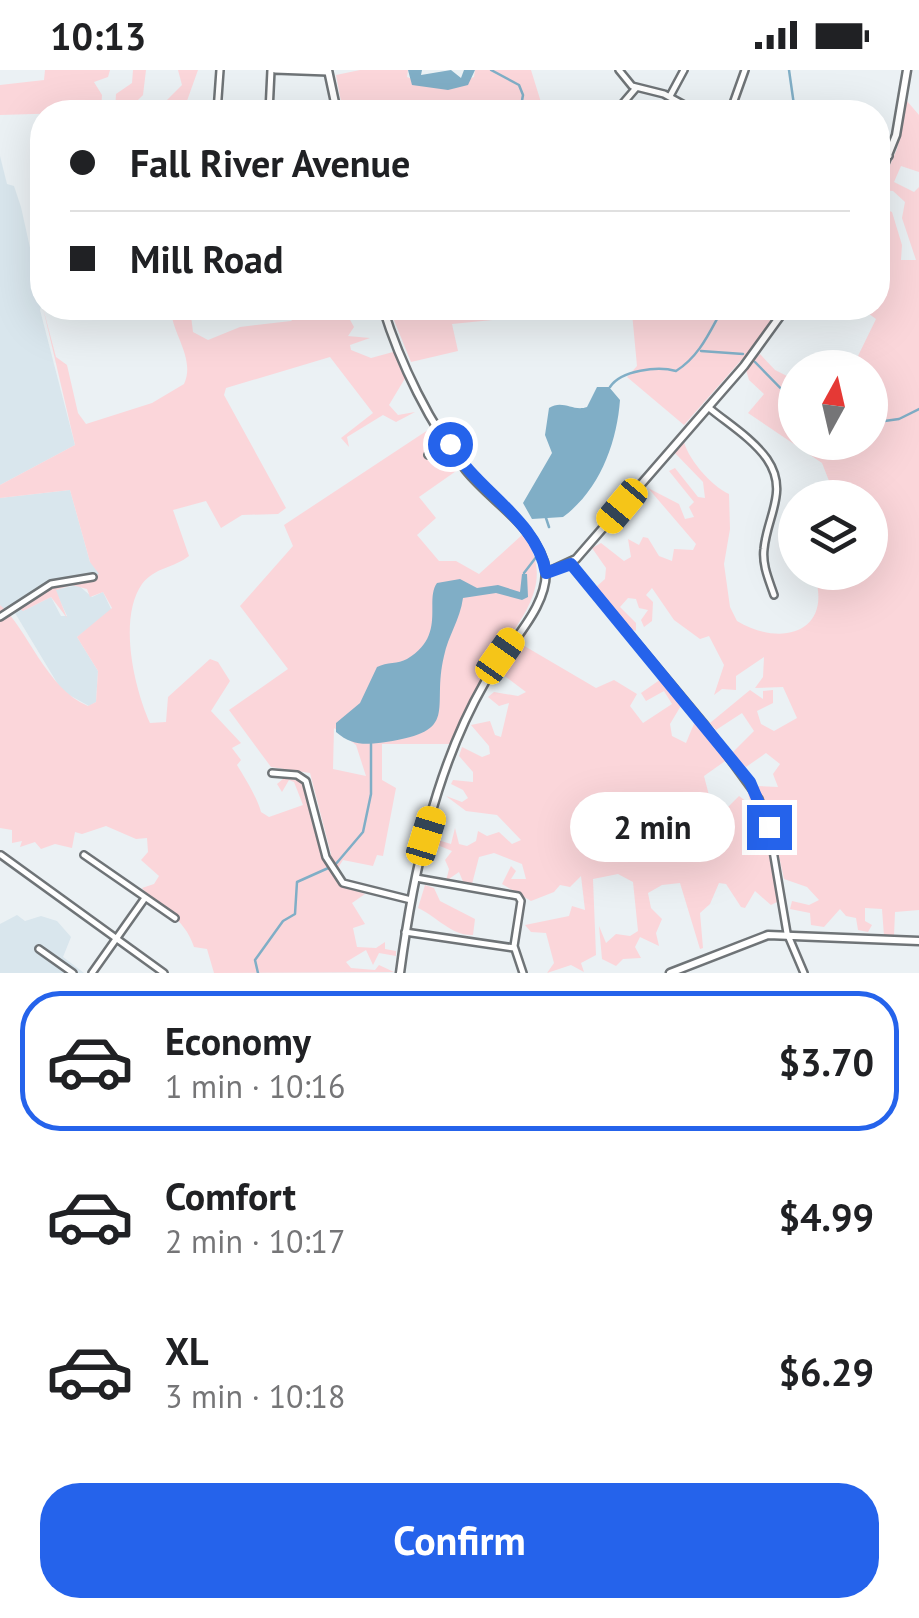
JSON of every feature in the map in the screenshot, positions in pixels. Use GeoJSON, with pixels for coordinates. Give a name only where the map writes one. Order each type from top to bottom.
{"type":"FeatureCollection","features":[{"type":"Feature","properties":{"kind":"main road"},"geometry":{"type":"LineString","coordinates":[[890,151],[906,70]]}},
{"type":"Feature","properties":{"kind":"main road"},"geometry":{"type":"LineString","coordinates":[[328,71],[334,100]]}},
{"type":"Feature","properties":{"kind":"main road"},"geometry":{"type":"LineString","coordinates":[[388,320],[403,361],[466,470],[531,536],[546,573],[541,597],[473,704],[437,798],[410,900],[400,973]]}},
{"type":"Feature","properties":{"kind":"main road"},"geometry":{"type":"LineString","coordinates":[[546,573],[571,564],[708,406],[776,320]]}},
{"type":"Feature","properties":{"kind":"main road"},"geometry":{"type":"LineString","coordinates":[[670,973],[748,941],[788,933],[919,941]]}},
{"type":"Feature","properties":{"kind":"street"},"geometry":{"type":"LineString","coordinates":[[219,100],[220,70]]}},
{"type":"Feature","properties":{"kind":"street"},"geometry":{"type":"LineString","coordinates":[[270,100],[273,70],[328,71]]}},
{"type":"Feature","properties":{"kind":"street"},"geometry":{"type":"LineString","coordinates":[[618,70],[636,88],[677,100]]}},
{"type":"Feature","properties":{"kind":"street"},"geometry":{"type":"LineString","coordinates":[[670,96],[684,70]]}},
{"type":"Feature","properties":{"kind":"street"},"geometry":{"type":"LineString","coordinates":[[676,84],[672,71],[684,70]]}},
{"type":"Feature","properties":{"kind":"street"},"geometry":{"type":"LineString","coordinates":[[734,100],[745,70]]}},
{"type":"Feature","properties":{"kind":"street"},"geometry":{"type":"LineString","coordinates":[[627,100],[636,88]]}},
{"type":"Feature","properties":{"kind":"street"},"geometry":{"type":"LineString","coordinates":[[708,406],[750,441],[775,476],[778,496],[764,546],[764,564],[774,594]]}},
{"type":"Feature","properties":{"kind":"street"},"geometry":{"type":"LineString","coordinates":[[428,454],[450,444]]}},
{"type":"Feature","properties":{"kind":"street"},"geometry":{"type":"LineString","coordinates":[[571,564],[750,782],[769,827],[788,933],[804,973]]}},
{"type":"Feature","properties":{"kind":"street"},"geometry":{"type":"LineString","coordinates":[[0,617],[51,584],[93,577]]}},
{"type":"Feature","properties":{"kind":"street"},"geometry":{"type":"LineString","coordinates":[[272,773],[297,775],[306,781],[331,868],[352,888],[410,900]]}},
{"type":"Feature","properties":{"kind":"street"},"geometry":{"type":"LineString","coordinates":[[11,849],[1,855],[164,973]]}},
{"type":"Feature","properties":{"kind":"street"},"geometry":{"type":"LineString","coordinates":[[84,855],[174,918]]}},
{"type":"Feature","properties":{"kind":"street"},"geometry":{"type":"LineString","coordinates":[[416,878],[520,899],[514,948],[522,973]]}},
{"type":"Feature","properties":{"kind":"street"},"geometry":{"type":"LineString","coordinates":[[92,973],[145,898]]}},
{"type":"Feature","properties":{"kind":"street"},"geometry":{"type":"LineString","coordinates":[[405,932],[514,948]]}},
{"type":"Feature","properties":{"kind":"street"},"geometry":{"type":"LineString","coordinates":[[39,949],[74,973]]}},
{"type":"Feature","properties":{"kind":"shaded area"},"geometry":{"type":"Polygon","coordinates":[[[45,70],[110,70],[108,77],[94,82],[102,100],[30,100],[30,114],[0,115],[0,85],[44,80],[45,70]]]}},
{"type":"Feature","properties":{"kind":"shaded area"},"geometry":{"type":"Polygon","coordinates":[[[133,70],[146,70],[143,95],[138,100],[116,100],[116,94],[132,83],[133,70]]]}},
{"type":"Feature","properties":{"kind":"shaded area"},"geometry":{"type":"Polygon","coordinates":[[[178,70],[198,70],[187,100],[167,100],[182,85],[178,70]]]}},
{"type":"Feature","properties":{"kind":"shaded area"},"geometry":{"type":"Polygon","coordinates":[[[360,70],[408,70],[407,77],[442,89],[474,77],[475,70],[531,70],[540,100],[341,100],[336,75],[360,70]]]}},
{"type":"Feature","properties":{"kind":"shaded area"},"geometry":{"type":"Polygon","coordinates":[[[907,101],[919,115],[919,172],[901,166],[894,182],[914,192],[919,187],[919,910],[895,912],[894,936],[884,936],[882,909],[865,908],[865,921],[872,925],[868,932],[858,930],[856,918],[846,916],[840,909],[824,927],[811,925],[810,913],[790,909],[792,901],[809,905],[819,900],[807,887],[784,879],[773,829],[790,834],[794,823],[785,812],[769,811],[756,786],[778,787],[773,774],[780,764],[766,753],[746,767],[732,753],[754,731],[742,713],[716,730],[710,723],[750,690],[763,699],[763,691],[773,690],[773,703],[757,711],[761,724],[774,731],[797,718],[783,687],[755,688],[763,677],[764,657],[736,676],[736,690],[722,689],[714,695],[724,665],[709,636],[700,639],[674,620],[652,588],[646,595],[653,602],[652,621],[644,627],[641,620],[648,610],[639,608],[636,599],[628,598],[620,607],[636,623],[636,631],[630,629],[596,587],[605,579],[606,568],[592,548],[601,543],[624,561],[631,557],[628,539],[639,545],[643,537],[648,538],[659,556],[672,561],[674,549],[693,550],[696,544],[648,488],[679,504],[685,519],[694,517],[689,507],[694,502],[669,471],[675,468],[698,497],[705,498],[703,482],[673,451],[683,438],[700,470],[729,494],[730,529],[724,564],[730,607],[737,621],[754,629],[786,633],[810,621],[817,609],[817,590],[888,590],[888,480],[829,480],[818,460],[888,460],[888,350],[861,350],[876,320],[890,320],[890,211],[902,245],[901,260],[916,260],[902,218],[905,202],[890,191],[890,165],[907,101]]]}},
{"type":"Feature","properties":{"kind":"shaded area"},"geometry":{"type":"Polygon","coordinates":[[[0,156],[7,184],[14,186],[21,207],[30,248],[30,320],[43,320],[75,445],[0,485],[0,156]]]}},
{"type":"Feature","properties":{"kind":"shaded area"},"geometry":{"type":"Polygon","coordinates":[[[46,320],[56,357],[67,365],[78,413],[86,424],[152,403],[184,384],[187,365],[173,320],[192,320],[193,332],[208,340],[240,327],[292,320],[350,320],[354,327],[348,336],[370,338],[350,345],[351,350],[371,358],[393,352],[407,375],[389,405],[398,415],[415,412],[396,422],[383,415],[347,437],[349,447],[341,438],[373,413],[330,357],[226,388],[224,395],[286,508],[278,514],[242,515],[221,528],[206,501],[173,510],[189,556],[142,584],[135,598],[130,634],[134,673],[150,723],[166,722],[168,697],[210,659],[218,662],[230,681],[211,711],[241,743],[232,748],[241,760],[237,765],[261,812],[269,817],[303,805],[294,782],[289,780],[282,792],[277,784],[284,778],[301,781],[328,863],[331,854],[310,773],[271,767],[229,710],[288,669],[240,606],[293,546],[284,525],[434,426],[459,469],[419,497],[436,518],[417,535],[439,561],[456,561],[479,574],[522,535],[533,554],[537,573],[534,592],[527,610],[481,679],[453,744],[382,744],[382,780],[396,788],[383,856],[377,855],[373,866],[343,860],[334,874],[350,889],[365,894],[352,903],[365,924],[353,928],[357,947],[376,948],[385,942],[385,949],[396,951],[396,956],[379,953],[373,965],[366,950],[346,962],[351,968],[375,970],[379,965],[394,972],[214,973],[207,949],[194,947],[178,920],[142,888],[154,884],[159,876],[141,860],[148,852],[147,838],[136,839],[106,826],[82,834],[75,832],[72,848],[55,844],[41,849],[35,842],[20,847],[22,841],[12,843],[12,830],[0,828],[0,605],[60,686],[88,706],[96,702],[98,671],[77,637],[112,608],[103,592],[90,597],[87,589],[72,585],[56,590],[67,618],[51,597],[23,611],[18,608],[53,586],[99,574],[90,562],[70,490],[0,498],[0,485],[75,445],[46,320]],[[334,728],[333,769],[366,776],[356,745],[334,728]]]}},
{"type":"Feature","properties":{"kind":"shaded area"},"geometry":{"type":"Polygon","coordinates":[[[394,320],[493,320],[452,324],[458,351],[411,362],[394,320]]]}},
{"type":"Feature","properties":{"kind":"shaded area"},"geometry":{"type":"Polygon","coordinates":[[[633,320],[771,320],[751,349],[684,425],[627,377],[637,366],[633,320]]]}},
{"type":"Feature","properties":{"kind":"shaded area"},"geometry":{"type":"Polygon","coordinates":[[[760,354],[775,370],[778,433],[748,413],[764,394],[749,380],[746,370],[760,354]]]}},
{"type":"Feature","properties":{"kind":"shaded area"},"geometry":{"type":"Polygon","coordinates":[[[70,490],[90,562],[98,566],[99,574],[45,589],[23,611],[51,597],[61,616],[67,616],[55,590],[78,585],[92,597],[103,592],[112,611],[77,637],[98,671],[96,702],[89,706],[62,691],[15,613],[5,616],[0,605],[0,498],[70,490]]]}},
{"type":"Feature","properties":{"kind":"shaded area"},"geometry":{"type":"Polygon","coordinates":[[[525,626],[528,631],[521,644],[596,688],[614,680],[637,694],[630,706],[643,723],[672,704],[664,691],[646,701],[641,693],[661,679],[682,704],[670,724],[672,736],[686,743],[696,719],[728,759],[704,776],[712,807],[725,810],[739,796],[751,805],[748,793],[757,803],[771,843],[779,901],[771,905],[755,891],[745,908],[741,907],[726,884],[719,883],[710,904],[700,913],[700,949],[680,883],[662,885],[648,893],[651,908],[662,919],[656,933],[659,946],[640,937],[635,947],[641,958],[623,959],[616,966],[602,959],[599,926],[606,943],[616,934],[630,936],[638,931],[633,882],[618,874],[593,879],[596,955],[581,963],[584,972],[571,965],[547,973],[554,963],[546,933],[531,932],[525,925],[569,916],[572,906],[585,910],[581,876],[570,887],[560,885],[554,892],[531,901],[502,884],[511,866],[516,871],[511,879],[526,879],[522,864],[494,853],[479,857],[472,884],[464,884],[459,872],[446,881],[449,869],[445,860],[452,851],[430,842],[431,838],[451,844],[455,828],[459,844],[467,846],[476,841],[478,831],[487,836],[499,832],[512,844],[521,840],[497,815],[466,811],[446,796],[462,802],[468,798],[451,784],[453,780],[473,782],[473,772],[459,756],[462,747],[482,757],[490,754],[489,746],[471,725],[490,721],[495,735],[501,737],[509,703],[499,706],[488,697],[494,692],[518,696],[526,692],[498,671],[525,626]]]}},
{"type":"Feature","properties":{"kind":"shaded area"},"geometry":{"type":"Polygon","coordinates":[[[425,885],[434,888],[440,901],[475,919],[473,935],[451,929],[418,908],[425,885]]]}},
{"type":"Feature","properties":{"kind":"shaded area"},"geometry":{"type":"Polygon","coordinates":[[[17,915],[25,921],[41,916],[57,921],[71,937],[63,957],[84,973],[0,973],[0,924],[17,915]]]}},
{"type":"Feature","properties":{"kind":"water"},"geometry":{"type":"Polygon","coordinates":[[[408,70],[422,70],[421,75],[451,70],[461,78],[464,70],[475,70],[468,85],[448,90],[412,85],[408,70]]]}},
{"type":"Feature","properties":{"kind":"water"},"geometry":{"type":"Polygon","coordinates":[[[597,387],[609,387],[620,400],[615,432],[597,479],[563,517],[532,519],[523,503],[552,453],[545,435],[549,408],[587,407],[597,387]]]}},
{"type":"Feature","properties":{"kind":"water"},"geometry":{"type":"Polygon","coordinates":[[[522,574],[527,574],[528,597],[522,600],[496,593],[463,598],[444,656],[438,715],[425,732],[372,744],[354,742],[336,732],[336,723],[360,703],[377,667],[407,659],[427,640],[437,583],[460,579],[477,588],[498,585],[520,592],[522,574]]]}},
{"type":"Feature","properties":{"kind":"waterway"},"geometry":{"type":"LineString","coordinates":[[491,70],[519,85],[522,100]]}},
{"type":"Feature","properties":{"kind":"waterway"},"geometry":{"type":"LineString","coordinates":[[789,70],[793,100]]}},
{"type":"Feature","properties":{"kind":"waterway"},"geometry":{"type":"LineString","coordinates":[[610,387],[622,377],[640,371],[676,371],[698,351],[717,320]]}},
{"type":"Feature","properties":{"kind":"waterway"},"geometry":{"type":"LineString","coordinates":[[701,351],[743,354]]}},
{"type":"Feature","properties":{"kind":"waterway"},"geometry":{"type":"LineString","coordinates":[[755,362],[778,386]]}},
{"type":"Feature","properties":{"kind":"waterway"},"geometry":{"type":"LineString","coordinates":[[888,421],[919,409]]}},
{"type":"Feature","properties":{"kind":"waterway"},"geometry":{"type":"LineString","coordinates":[[546,518],[549,527]]}},
{"type":"Feature","properties":{"kind":"waterway"},"geometry":{"type":"LineString","coordinates":[[524,573],[537,556]]}},
{"type":"Feature","properties":{"kind":"waterway"},"geometry":{"type":"LineString","coordinates":[[258,973],[255,960],[283,921],[295,914],[297,882],[335,865],[363,832],[371,794],[371,744]]}},
{"type":"Feature","properties":{"kind":"route"},"geometry":{"type":"LineString","coordinates":[[450,444],[466,470],[531,536],[546,573],[571,564],[607,604],[750,782],[769,827]]}}]}
